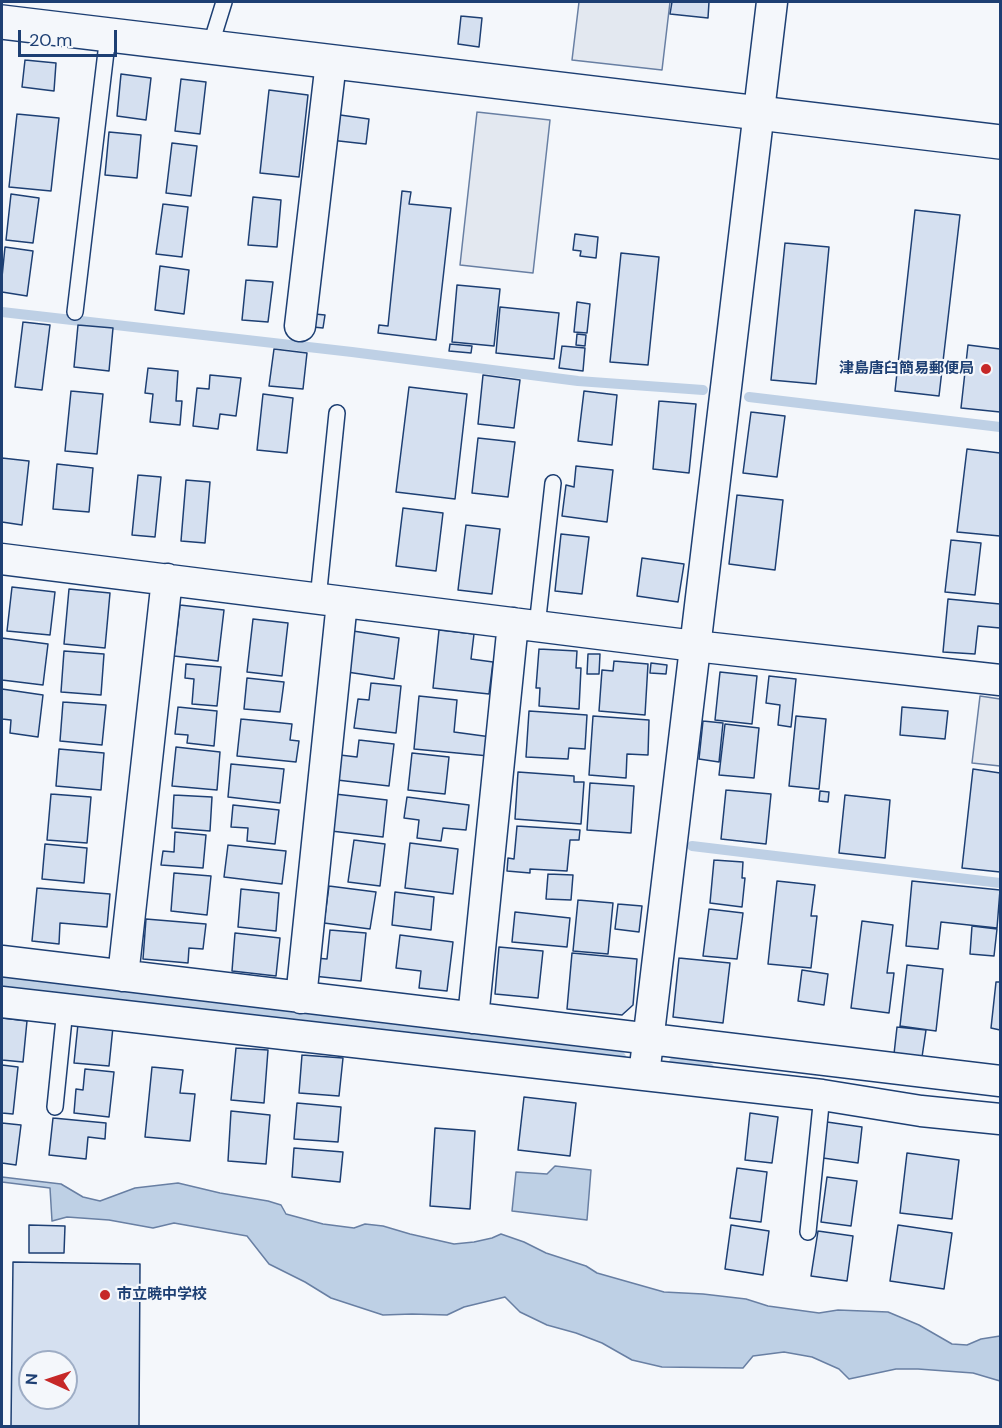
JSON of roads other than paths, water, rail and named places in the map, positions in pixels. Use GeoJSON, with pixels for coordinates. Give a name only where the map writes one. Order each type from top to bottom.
{"type":"FeatureCollection","features":[{"type":"Feature","properties":{"kind":"street"},"geometry":{"type":"LineString","coordinates":[[644,1075],[772,2]]}},
{"type":"Feature","properties":{"kind":"street"},"geometry":{"type":"LineString","coordinates":[[2,22],[1000,142]]}},
{"type":"Feature","properties":{"kind":"street"},"geometry":{"type":"LineString","coordinates":[[300,326],[331,62]]}},
{"type":"Feature","properties":{"kind":"street"},"geometry":{"type":"LineString","coordinates":[[2,559],[695,646],[1000,680]]}},
{"type":"Feature","properties":{"kind":"street"},"geometry":{"type":"LineString","coordinates":[[123,976],[167,579]]}},
{"type":"Feature","properties":{"kind":"street"},"geometry":{"type":"LineString","coordinates":[[302,998],[330,600]]}},
{"type":"Feature","properties":{"kind":"street"},"geometry":{"type":"LineString","coordinates":[[473,1018],[525,625]]}},
{"type":"Feature","properties":{"kind":"street"},"geometry":{"type":"LineString","coordinates":[[2,962],[1000,1081]]}},
{"type":"Feature","properties":{"kind":"street"},"geometry":{"type":"LineString","coordinates":[[2,1002],[822,1095],[921,1111],[1000,1119]]}},
{"type":"Feature","properties":{"kind":"lane"},"geometry":{"type":"LineString","coordinates":[[210,47],[224,2]]}},
{"type":"Feature","properties":{"kind":"lane"},"geometry":{"type":"LineString","coordinates":[[75,312],[108,35]]}},
{"type":"Feature","properties":{"kind":"lane"},"geometry":{"type":"LineString","coordinates":[[330,600],[337,413]]}},
{"type":"Feature","properties":{"kind":"lane"},"geometry":{"type":"LineString","coordinates":[[525,625],[553,483]]}},
{"type":"Feature","properties":{"kind":"lane"},"geometry":{"type":"LineString","coordinates":[[55,1107],[65,1009]]}},
{"type":"Feature","properties":{"kind":"lane"},"geometry":{"type":"LineString","coordinates":[[808,1232],[822,1095]]}},
{"type":"Feature","properties":{"kind":"water"},"geometry":{"type":"Polygon","coordinates":[[[555,1166],[591,1170],[587,1220],[512,1211],[516,1172],[547,1174],[555,1166]]]}},
{"type":"Feature","properties":{"kind":"water"},"geometry":{"type":"Polygon","coordinates":[[[2,1177],[61,1184],[83,1197],[100,1201],[135,1188],[178,1183],[268,1201],[281,1205],[286,1214],[323,1224],[354,1228],[365,1224],[383,1226],[454,1244],[474,1242],[501,1234],[546,1253],[586,1266],[597,1273],[664,1292],[746,1299],[768,1306],[819,1313],[838,1310],[888,1312],[919,1325],[952,1344],[967,1345],[981,1339],[1000,1336],[1000,1381],[973,1373],[918,1369],[896,1369],[849,1379],[839,1369],[812,1357],[784,1352],[753,1356],[743,1368],[662,1367],[632,1360],[602,1343],[547,1325],[520,1312],[505,1297],[464,1307],[447,1315],[383,1315],[331,1298],[269,1264],[247,1236],[174,1223],[153,1228],[109,1220],[67,1217],[52,1221],[50,1188],[2,1182],[2,1177]]]}},
{"type":"Feature","properties":{"kind":"waterway"},"geometry":{"type":"LineString","coordinates":[[2,312],[352,352],[578,381],[703,390]]}},
{"type":"Feature","properties":{"kind":"waterway"},"geometry":{"type":"LineString","coordinates":[[749,397],[1000,427]]}},
{"type":"Feature","properties":{"kind":"waterway"},"geometry":{"type":"LineString","coordinates":[[692,846],[1000,883]]}},
{"type":"Feature","properties":{"kind":"waterway"},"geometry":{"type":"LineString","coordinates":[[2,982],[621,1057]]}},
{"type":"Feature","properties":{"kind":"waterway"},"geometry":{"type":"LineString","coordinates":[[674,1062],[709,1068]]}},
{"type":"Feature","properties":{"kind":"place","name":"津島唐臼簡易郵便局"},"geometry":{"type":"Point","coordinates":[986,369]}},
{"type":"Feature","properties":{"kind":"place","name":"市立暁中学校"},"geometry":{"type":"Point","coordinates":[105,1295]}}]}
